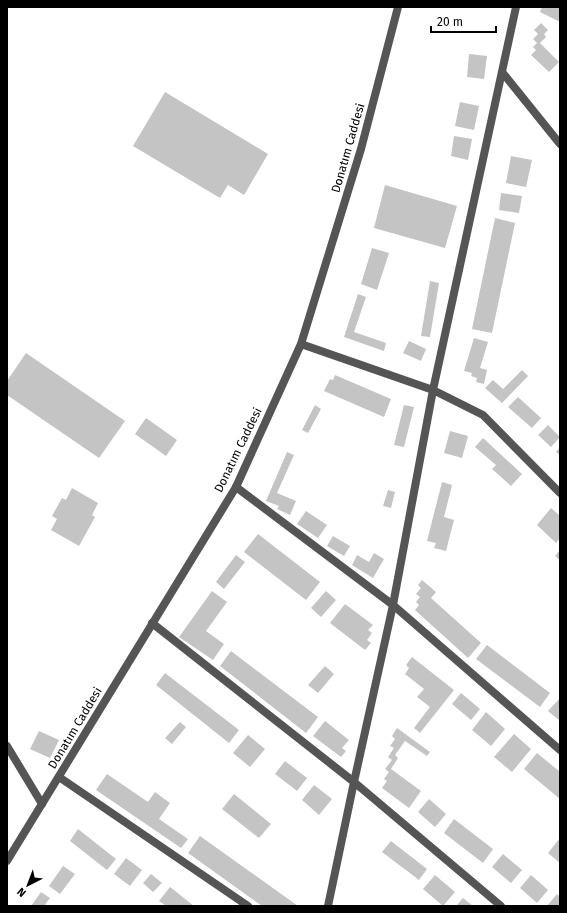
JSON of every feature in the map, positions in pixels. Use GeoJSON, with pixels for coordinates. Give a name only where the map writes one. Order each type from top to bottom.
{"type":"FeatureCollection","features":[{"type":"Feature","properties":{"kind":"street","name":"Donatım Caddesi"},"geometry":{"type":"LineString","coordinates":[[7,861],[236,486],[302,344],[361,149],[398,7]]}},
{"type":"Feature","properties":{"kind":"street"},"geometry":{"type":"LineString","coordinates":[[328,906],[392,605],[433,390],[516,7]]}},
{"type":"Feature","properties":{"kind":"street"},"geometry":{"type":"LineString","coordinates":[[502,72],[560,144]]}},
{"type":"Feature","properties":{"kind":"street"},"geometry":{"type":"LineString","coordinates":[[302,344],[433,390],[484,415],[560,493]]}},
{"type":"Feature","properties":{"kind":"street"},"geometry":{"type":"LineString","coordinates":[[236,486],[392,605],[560,750]]}},
{"type":"Feature","properties":{"kind":"street"},"geometry":{"type":"LineString","coordinates":[[152,624],[354,782],[501,906]]}},
{"type":"Feature","properties":{"kind":"street"},"geometry":{"type":"LineString","coordinates":[[7,746],[42,804]]}},
{"type":"Feature","properties":{"kind":"street"},"geometry":{"type":"LineString","coordinates":[[59,777],[248,906]]}},
{"type":"Feature","properties":{"kind":"building"},"geometry":{"type":"Polygon","coordinates":[[[542,7],[560,7],[560,22],[540,12],[542,7]]]}},
{"type":"Feature","properties":{"kind":"building"},"geometry":{"type":"Polygon","coordinates":[[[541,23],[548,30],[544,34],[546,37],[540,43],[559,62],[549,72],[531,55],[536,50],[533,47],[537,43],[533,39],[538,34],[534,30],[541,23]]]}},
{"type":"Feature","properties":{"kind":"building"},"geometry":{"type":"Polygon","coordinates":[[[469,54],[487,56],[484,79],[467,77],[469,54]]]}},
{"type":"Feature","properties":{"kind":"building"},"geometry":{"type":"Polygon","coordinates":[[[165,92],[268,154],[244,195],[228,185],[220,198],[133,146],[165,92]]]}},
{"type":"Feature","properties":{"kind":"building"},"geometry":{"type":"Polygon","coordinates":[[[460,102],[479,106],[474,130],[455,126],[460,102]]]}},
{"type":"Feature","properties":{"kind":"building"},"geometry":{"type":"Polygon","coordinates":[[[454,136],[472,139],[468,160],[451,156],[454,136]]]}},
{"type":"Feature","properties":{"kind":"building"},"geometry":{"type":"Polygon","coordinates":[[[511,156],[532,160],[526,187],[506,183],[511,156]]]}},
{"type":"Feature","properties":{"kind":"building"},"geometry":{"type":"Polygon","coordinates":[[[385,185],[457,206],[445,248],[374,228],[385,185]]]}},
{"type":"Feature","properties":{"kind":"building"},"geometry":{"type":"Polygon","coordinates":[[[501,193],[522,196],[519,213],[499,210],[501,193]]]}},
{"type":"Feature","properties":{"kind":"building"},"geometry":{"type":"Polygon","coordinates":[[[495,218],[515,223],[492,333],[472,329],[495,218]]]}},
{"type":"Feature","properties":{"kind":"building"},"geometry":{"type":"Polygon","coordinates":[[[372,248],[389,253],[377,290],[361,284],[372,248]]]}},
{"type":"Feature","properties":{"kind":"building"},"geometry":{"type":"Polygon","coordinates":[[[430,281],[439,283],[430,337],[421,336],[430,281]]]}},
{"type":"Feature","properties":{"kind":"building"},"geometry":{"type":"Polygon","coordinates":[[[358,294],[366,297],[354,332],[386,343],[384,351],[344,337],[358,294]]]}},
{"type":"Feature","properties":{"kind":"building"},"geometry":{"type":"Polygon","coordinates":[[[474,338],[488,342],[480,368],[487,370],[484,384],[476,382],[477,378],[471,376],[472,373],[464,371],[474,338]]]}},
{"type":"Feature","properties":{"kind":"building"},"geometry":{"type":"Polygon","coordinates":[[[409,341],[426,349],[421,361],[403,353],[409,341]]]}},
{"type":"Feature","properties":{"kind":"building"},"geometry":{"type":"Polygon","coordinates":[[[26,353],[125,421],[99,458],[7,395],[7,381],[26,353]]]}},
{"type":"Feature","properties":{"kind":"building"},"geometry":{"type":"Polygon","coordinates":[[[522,370],[528,376],[502,403],[485,388],[493,380],[503,389],[522,370]]]}},
{"type":"Feature","properties":{"kind":"building"},"geometry":{"type":"Polygon","coordinates":[[[335,375],[391,399],[384,417],[324,391],[330,379],[333,380],[335,375]]]}},
{"type":"Feature","properties":{"kind":"building"},"geometry":{"type":"Polygon","coordinates":[[[518,397],[541,418],[532,428],[508,407],[518,397]]]}},
{"type":"Feature","properties":{"kind":"building"},"geometry":{"type":"Polygon","coordinates":[[[315,405],[321,409],[308,433],[302,430],[315,405]]]}},
{"type":"Feature","properties":{"kind":"building"},"geometry":{"type":"Polygon","coordinates":[[[404,405],[414,407],[404,447],[394,445],[404,405]]]}},
{"type":"Feature","properties":{"kind":"building"},"geometry":{"type":"Polygon","coordinates":[[[146,418],[177,440],[166,456],[135,434],[146,418]]]}},
{"type":"Feature","properties":{"kind":"building"},"geometry":{"type":"Polygon","coordinates":[[[548,425],[560,437],[551,447],[538,435],[548,425]]]}},
{"type":"Feature","properties":{"kind":"building"},"geometry":{"type":"Polygon","coordinates":[[[450,431],[468,436],[462,458],[444,453],[450,431]]]}},
{"type":"Feature","properties":{"kind":"building"},"geometry":{"type":"Polygon","coordinates":[[[483,438],[522,474],[511,486],[492,469],[496,465],[475,447],[483,438]]]}},
{"type":"Feature","properties":{"kind":"building"},"geometry":{"type":"Polygon","coordinates":[[[560,447],[560,455],[556,452],[560,447]]]}},
{"type":"Feature","properties":{"kind":"building"},"geometry":{"type":"Polygon","coordinates":[[[287,452],[294,455],[277,493],[296,501],[290,515],[277,509],[279,506],[266,501],[287,452]]]}},
{"type":"Feature","properties":{"kind":"building"},"geometry":{"type":"Polygon","coordinates":[[[442,482],[452,485],[444,517],[454,520],[446,551],[434,548],[436,543],[427,541],[442,482]]]}},
{"type":"Feature","properties":{"kind":"building"},"geometry":{"type":"Polygon","coordinates":[[[72,488],[98,503],[92,515],[95,517],[79,546],[51,530],[57,519],[52,516],[62,498],[66,500],[72,488]]]}},
{"type":"Feature","properties":{"kind":"building"},"geometry":{"type":"Polygon","coordinates":[[[388,490],[395,492],[391,508],[383,506],[388,490]]]}},
{"type":"Feature","properties":{"kind":"building"},"geometry":{"type":"Polygon","coordinates":[[[551,508],[560,516],[560,538],[556,543],[537,525],[551,508]]]}},
{"type":"Feature","properties":{"kind":"building"},"geometry":{"type":"Polygon","coordinates":[[[306,511],[327,525],[318,538],[297,524],[306,511]]]}},
{"type":"Feature","properties":{"kind":"building"},"geometry":{"type":"Polygon","coordinates":[[[258,534],[320,582],[306,600],[244,552],[258,534]]]}},
{"type":"Feature","properties":{"kind":"building"},"geometry":{"type":"Polygon","coordinates":[[[333,536],[350,546],[344,556],[327,546],[333,536]]]}},
{"type":"Feature","properties":{"kind":"building"},"geometry":{"type":"Polygon","coordinates":[[[560,550],[560,560],[555,556],[560,550]]]}},
{"type":"Feature","properties":{"kind":"building"},"geometry":{"type":"Polygon","coordinates":[[[374,553],[384,559],[373,578],[352,565],[357,555],[369,562],[374,553]]]}},
{"type":"Feature","properties":{"kind":"building"},"geometry":{"type":"Polygon","coordinates":[[[236,555],[245,562],[224,589],[216,582],[236,555]]]}},
{"type":"Feature","properties":{"kind":"building"},"geometry":{"type":"Polygon","coordinates":[[[422,580],[436,592],[431,598],[481,643],[468,658],[415,610],[419,605],[416,602],[420,597],[416,594],[421,588],[418,585],[422,580]]]}},
{"type":"Feature","properties":{"kind":"building"},"geometry":{"type":"Polygon","coordinates":[[[212,591],[227,602],[206,631],[224,644],[213,660],[179,637],[212,591]]]}},
{"type":"Feature","properties":{"kind":"building"},"geometry":{"type":"Polygon","coordinates":[[[326,591],[336,600],[321,617],[311,608],[326,591]]]}},
{"type":"Feature","properties":{"kind":"building"},"geometry":{"type":"Polygon","coordinates":[[[345,604],[373,625],[368,630],[372,633],[367,640],[371,643],[365,650],[330,623],[345,604]]]}},
{"type":"Feature","properties":{"kind":"building"},"geometry":{"type":"Polygon","coordinates":[[[487,645],[550,693],[540,707],[476,659],[487,645]]]}},
{"type":"Feature","properties":{"kind":"building"},"geometry":{"type":"Polygon","coordinates":[[[231,651],[318,717],[306,733],[220,666],[231,651]]]}},
{"type":"Feature","properties":{"kind":"building"},"geometry":{"type":"Polygon","coordinates":[[[412,657],[454,690],[420,733],[414,728],[430,707],[417,697],[424,689],[405,674],[409,668],[406,665],[412,657]]]}},
{"type":"Feature","properties":{"kind":"building"},"geometry":{"type":"Polygon","coordinates":[[[325,666],[334,674],[318,693],[308,685],[325,666]]]}},
{"type":"Feature","properties":{"kind":"building"},"geometry":{"type":"Polygon","coordinates":[[[165,673],[239,730],[229,743],[156,685],[165,673]]]}},
{"type":"Feature","properties":{"kind":"building"},"geometry":{"type":"Polygon","coordinates":[[[461,693],[480,709],[471,720],[452,704],[461,693]]]}},
{"type":"Feature","properties":{"kind":"building"},"geometry":{"type":"Polygon","coordinates":[[[560,698],[560,721],[548,711],[560,698]]]}},
{"type":"Feature","properties":{"kind":"building"},"geometry":{"type":"Polygon","coordinates":[[[486,712],[505,729],[491,746],[472,730],[486,712]]]}},
{"type":"Feature","properties":{"kind":"building"},"geometry":{"type":"Polygon","coordinates":[[[325,721],[349,740],[342,748],[346,751],[341,757],[313,736],[325,721]]]}},
{"type":"Feature","properties":{"kind":"building"},"geometry":{"type":"Polygon","coordinates":[[[180,722],[186,727],[172,744],[165,738],[180,722]]]}},
{"type":"Feature","properties":{"kind":"building"},"geometry":{"type":"Polygon","coordinates":[[[397,728],[430,752],[427,756],[405,741],[395,755],[398,758],[391,769],[421,791],[409,808],[382,788],[387,781],[384,779],[389,772],[385,769],[392,760],[388,757],[394,748],[390,746],[395,739],[392,736],[397,728]]]}},
{"type":"Feature","properties":{"kind":"building"},"geometry":{"type":"Polygon","coordinates":[[[39,731],[59,740],[50,758],[30,749],[39,731]]]}},
{"type":"Feature","properties":{"kind":"building"},"geometry":{"type":"Polygon","coordinates":[[[514,734],[531,749],[512,772],[494,757],[514,734]]]}},
{"type":"Feature","properties":{"kind":"building"},"geometry":{"type":"Polygon","coordinates":[[[248,735],[265,749],[250,767],[233,753],[248,735]]]}},
{"type":"Feature","properties":{"kind":"building"},"geometry":{"type":"Polygon","coordinates":[[[537,753],[560,772],[560,799],[524,769],[537,753]]]}},
{"type":"Feature","properties":{"kind":"building"},"geometry":{"type":"Polygon","coordinates":[[[285,761],[307,778],[297,791],[275,774],[285,761]]]}},
{"type":"Feature","properties":{"kind":"building"},"geometry":{"type":"Polygon","coordinates":[[[107,774],[148,802],[155,792],[170,803],[159,819],[188,839],[181,848],[96,790],[107,774]]]}},
{"type":"Feature","properties":{"kind":"building"},"geometry":{"type":"Polygon","coordinates":[[[314,785],[332,799],[319,815],[302,800],[314,785]]]}},
{"type":"Feature","properties":{"kind":"building"},"geometry":{"type":"Polygon","coordinates":[[[234,794],[271,824],[259,838],[222,809],[234,794]]]}},
{"type":"Feature","properties":{"kind":"building"},"geometry":{"type":"Polygon","coordinates":[[[429,799],[446,814],[435,827],[418,812],[429,799]]]}},
{"type":"Feature","properties":{"kind":"building"},"geometry":{"type":"Polygon","coordinates":[[[454,819],[493,849],[483,863],[444,833],[454,819]]]}},
{"type":"Feature","properties":{"kind":"building"},"geometry":{"type":"Polygon","coordinates":[[[78,829],[116,859],[107,870],[70,841],[78,829]]]}},
{"type":"Feature","properties":{"kind":"building"},"geometry":{"type":"Polygon","coordinates":[[[200,836],[298,906],[262,906],[188,853],[200,836]]]}},
{"type":"Feature","properties":{"kind":"building"},"geometry":{"type":"Polygon","coordinates":[[[560,838],[560,863],[548,853],[560,838]]]}},
{"type":"Feature","properties":{"kind":"building"},"geometry":{"type":"Polygon","coordinates":[[[391,841],[427,869],[419,880],[382,852],[391,841]]]}},
{"type":"Feature","properties":{"kind":"building"},"geometry":{"type":"Polygon","coordinates":[[[503,854],[522,870],[511,883],[492,867],[503,854]]]}},
{"type":"Feature","properties":{"kind":"building"},"geometry":{"type":"Polygon","coordinates":[[[126,858],[142,870],[130,886],[114,874],[126,858]]]}},
{"type":"Feature","properties":{"kind":"building"},"geometry":{"type":"Polygon","coordinates":[[[63,866],[75,874],[60,894],[49,886],[63,866]]]}},
{"type":"Feature","properties":{"kind":"building"},"geometry":{"type":"Polygon","coordinates":[[[151,874],[162,883],[153,892],[143,883],[151,874]]]}},
{"type":"Feature","properties":{"kind":"building"},"geometry":{"type":"Polygon","coordinates":[[[435,875],[455,892],[443,906],[423,889],[435,875]]]}},
{"type":"Feature","properties":{"kind":"building"},"geometry":{"type":"Polygon","coordinates":[[[531,875],[548,890],[537,903],[520,888],[531,875]]]}},
{"type":"Feature","properties":{"kind":"building"},"geometry":{"type":"Polygon","coordinates":[[[170,887],[194,906],[166,906],[159,901],[170,887]]]}},
{"type":"Feature","properties":{"kind":"building"},"geometry":{"type":"Polygon","coordinates":[[[41,892],[50,898],[44,906],[31,906],[41,892]]]}},
{"type":"Feature","properties":{"kind":"building"},"geometry":{"type":"Polygon","coordinates":[[[557,894],[560,897],[560,906],[547,906],[557,894]]]}},
{"type":"Feature","properties":{"kind":"building"},"geometry":{"type":"Polygon","coordinates":[[[463,898],[473,906],[456,906],[463,898]]]}}]}
